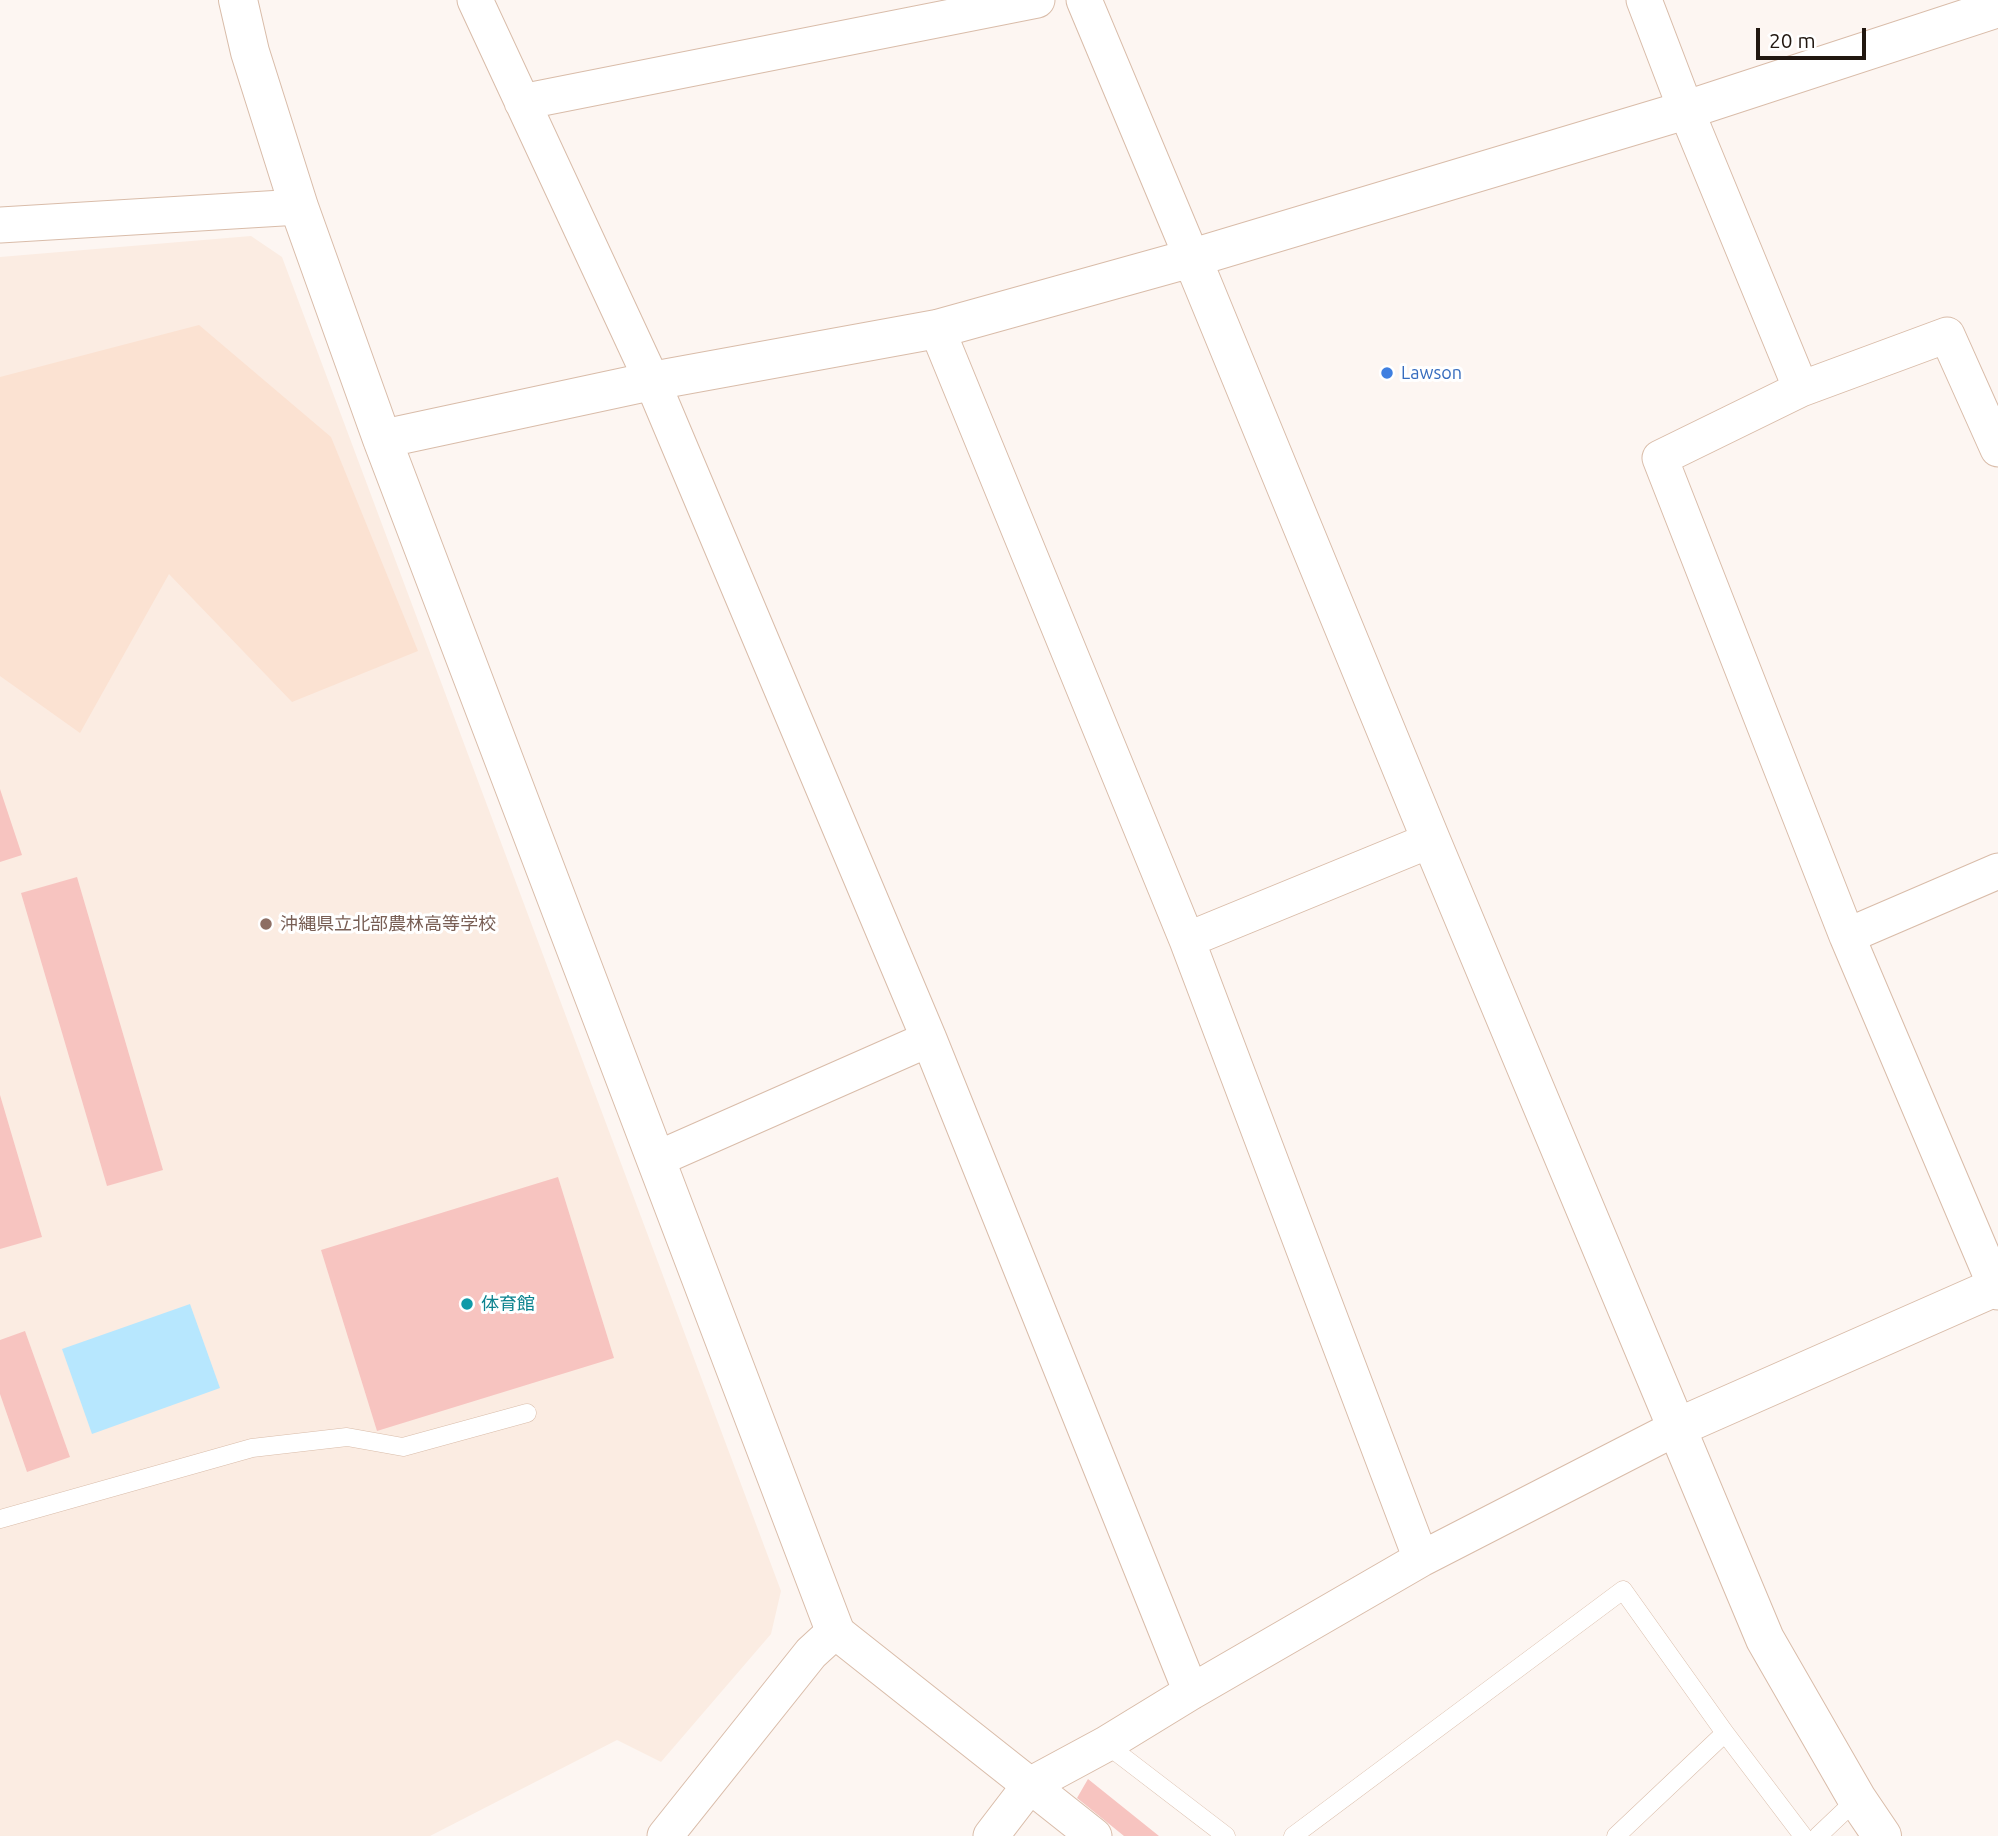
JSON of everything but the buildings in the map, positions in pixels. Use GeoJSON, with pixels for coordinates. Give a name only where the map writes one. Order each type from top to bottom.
{"type":"FeatureCollection","features":[{"type":"Feature","properties":{"kind":"street"},"geometry":{"type":"LineString","coordinates":[[238,0],[250,52],[299,207],[382,439],[835,1631],[1094,1836]]}},
{"type":"Feature","properties":{"kind":"street"},"geometry":{"type":"LineString","coordinates":[[475,0],[652,381],[929,1040],[1191,1692]]}},
{"type":"Feature","properties":{"kind":"street"},"geometry":{"type":"LineString","coordinates":[[522,102],[1037,0]]}},
{"type":"Feature","properties":{"kind":"street"},"geometry":{"type":"LineString","coordinates":[[1084,0],[1765,1639],[1857,1799],[1882,1836]]}},
{"type":"Feature","properties":{"kind":"street"},"geometry":{"type":"LineString","coordinates":[[1644,0],[1686,110],[1801,389]]}},
{"type":"Feature","properties":{"kind":"street"},"geometry":{"type":"LineString","coordinates":[[382,439],[652,381],[937,329],[1192,258],[1686,110],[1998,8]]}},
{"type":"Feature","properties":{"kind":"street"},"geometry":{"type":"LineString","coordinates":[[0,225],[299,207]]}},
{"type":"Feature","properties":{"kind":"street"},"geometry":{"type":"LineString","coordinates":[[937,329],[1187,940],[1421,1559]]}},
{"type":"Feature","properties":{"kind":"street"},"geometry":{"type":"LineString","coordinates":[[991,1836],[1030,1785],[1106,1744],[1421,1559],[1676,1428],[1997,1289],[1847,936],[1660,458],[1801,389],[1947,335],[1998,449]]}},
{"type":"Feature","properties":{"kind":"street"},"geometry":{"type":"LineString","coordinates":[[1187,940],[1431,840]]}},
{"type":"Feature","properties":{"kind":"street"},"geometry":{"type":"LineString","coordinates":[[1847,936],[1998,871]]}},
{"type":"Feature","properties":{"kind":"street"},"geometry":{"type":"LineString","coordinates":[[657,1159],[929,1040]]}},
{"type":"Feature","properties":{"kind":"street"},"geometry":{"type":"LineString","coordinates":[[665,1836],[811,1653],[835,1631]]}},
{"type":"Feature","properties":{"kind":"lane"},"geometry":{"type":"LineString","coordinates":[[0,1519],[252,1448],[347,1437],[403,1447],[527,1413]]}},
{"type":"Feature","properties":{"kind":"lane"},"geometry":{"type":"LineString","coordinates":[[1293,1836],[1623,1590],[1725,1733],[1804,1836]]}},
{"type":"Feature","properties":{"kind":"lane"},"geometry":{"type":"LineString","coordinates":[[1616,1836],[1725,1733]]}},
{"type":"Feature","properties":{"kind":"lane"},"geometry":{"type":"LineString","coordinates":[[1106,1744],[1226,1836]]}},
{"type":"Feature","properties":{"kind":"lane"},"geometry":{"type":"LineString","coordinates":[[1818,1836],[1857,1799]]}},
{"type":"Feature","properties":{"kind":"shaded area","name":"沖縄県立北部農林高等学校"},"geometry":{"type":"Polygon","coordinates":[[[251,236],[282,257],[781,1591],[771,1634],[661,1762],[617,1740],[430,1836],[0,1836],[0,257],[251,236]]]}},
{"type":"Feature","properties":{"kind":"shaded area"},"geometry":{"type":"Polygon","coordinates":[[[199,325],[331,437],[418,651],[292,702],[169,574],[80,733],[0,676],[0,377],[199,325]]]}},
{"type":"Feature","properties":{"kind":"water"},"geometry":{"type":"Polygon","coordinates":[[[190,1304],[220,1388],[92,1434],[62,1349],[190,1304]]]}},
{"type":"Feature","properties":{"kind":"place","name":"Lawson"},"geometry":{"type":"Point","coordinates":[1387,373]}},
{"type":"Feature","properties":{"kind":"place","name":"沖縄県立北部農林高等学校"},"geometry":{"type":"Point","coordinates":[266,924]}},
{"type":"Feature","properties":{"kind":"place","name":"体育館"},"geometry":{"type":"Point","coordinates":[467,1304]}}]}
